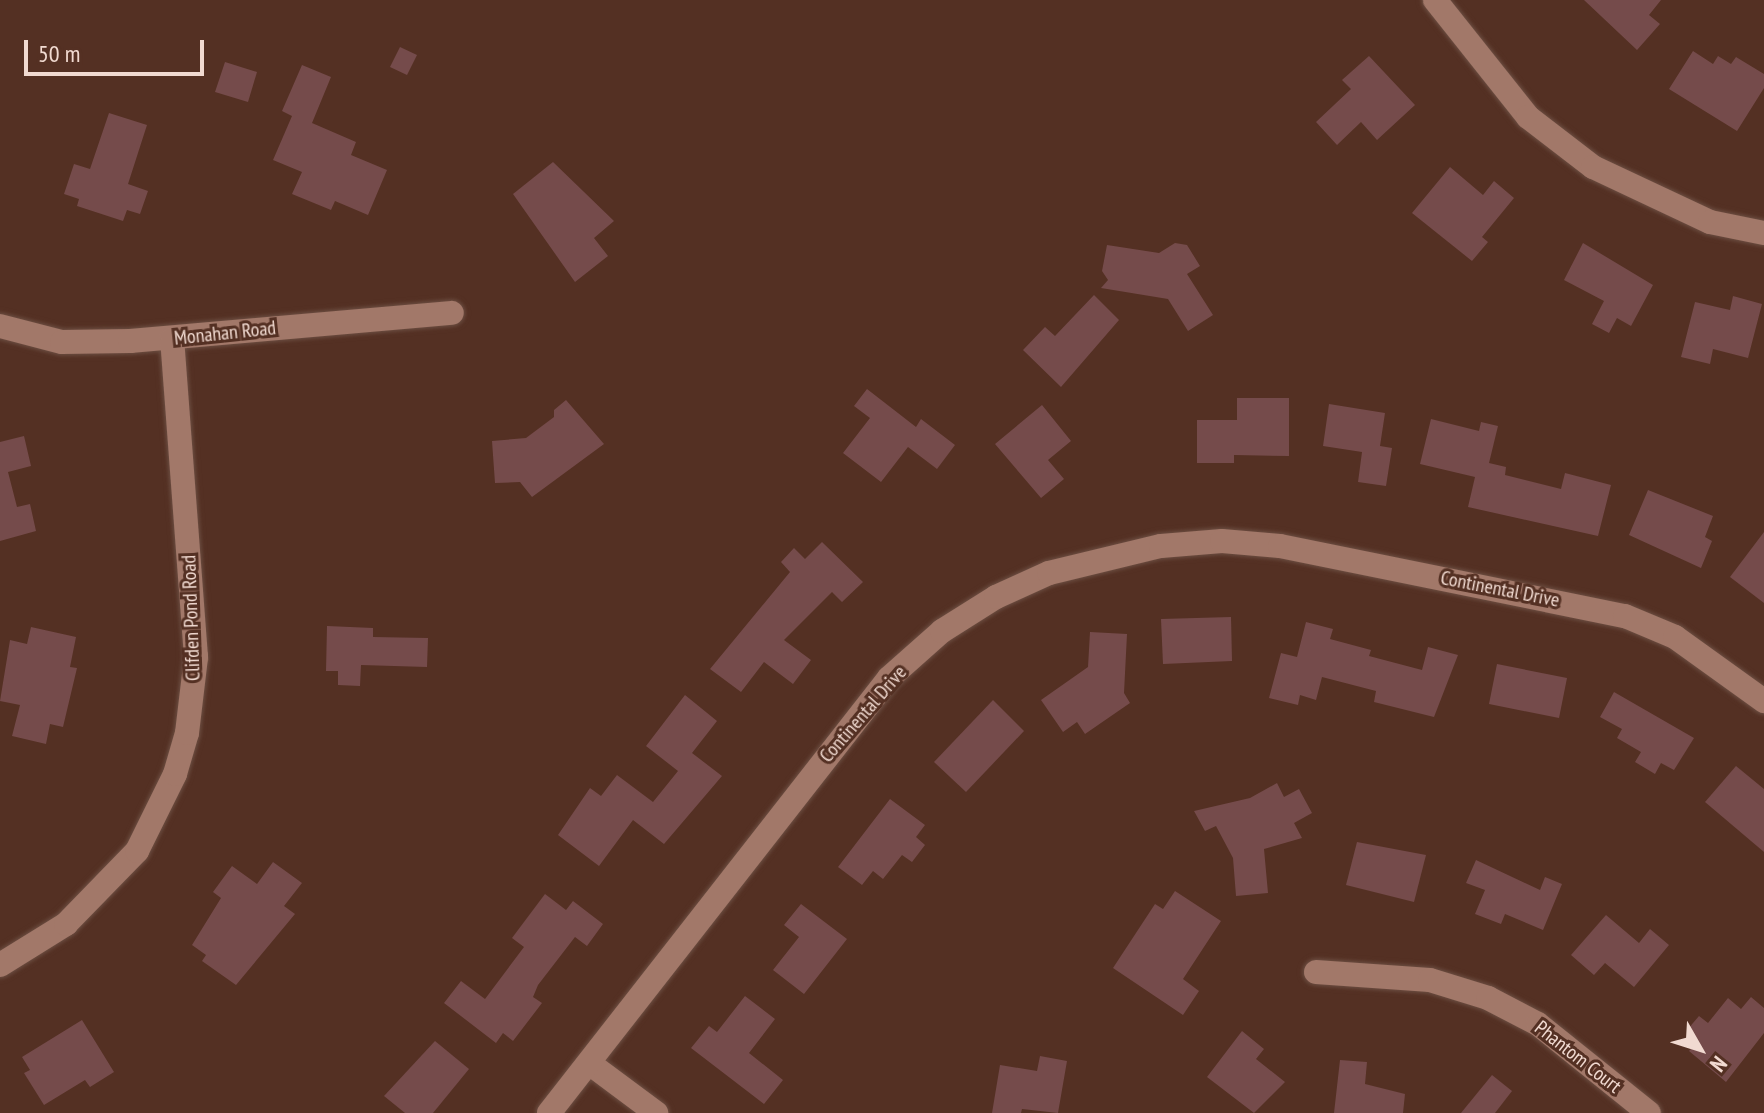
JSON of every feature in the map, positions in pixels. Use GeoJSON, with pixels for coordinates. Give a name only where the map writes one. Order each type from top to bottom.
{"type":"FeatureCollection","features":[{"type":"Feature","properties":{"kind":"street"},"geometry":{"type":"LineString","coordinates":[[1435,0],[1528,117],[1593,167],[1710,222],[1764,233]]}},
{"type":"Feature","properties":{"kind":"street","name":"Monahan Road"},"geometry":{"type":"LineString","coordinates":[[0,326],[62,342],[172,339],[452,313]]}},
{"type":"Feature","properties":{"kind":"street","name":"Clifden Pond Road"},"geometry":{"type":"LineString","coordinates":[[0,965],[66,924],[137,851],[175,774],[187,733],[196,657],[172,339]]}},
{"type":"Feature","properties":{"kind":"street","name":"Continental Drive"},"geometry":{"type":"LineString","coordinates":[[549,1113],[889,678],[942,631],[996,597],[1101,557],[1222,541],[1280,546],[1579,604],[1625,616],[1675,637],[1764,701]]}},
{"type":"Feature","properties":{"kind":"street","name":"Phantom Court"},"geometry":{"type":"LineString","coordinates":[[1316,972],[1430,980],[1488,998],[1538,1024],[1649,1113]]}},
{"type":"Feature","properties":{"kind":"street"},"geometry":{"type":"LineString","coordinates":[[589,1063],[656,1113]]}},
{"type":"Feature","properties":{"kind":"building"},"geometry":{"type":"Polygon","coordinates":[[[1584,0],[1661,0],[1649,15],[1660,24],[1637,50],[1584,0]]]}},
{"type":"Feature","properties":{"kind":"building"},"geometry":{"type":"Polygon","coordinates":[[[400,47],[417,55],[407,75],[390,67],[400,47]]]}},
{"type":"Feature","properties":{"kind":"building"},"geometry":{"type":"Polygon","coordinates":[[[1693,51],[1713,64],[1718,56],[1731,64],[1736,57],[1764,74],[1764,88],[1737,131],[1669,89],[1693,51]]]}},
{"type":"Feature","properties":{"kind":"building"},"geometry":{"type":"Polygon","coordinates":[[[1369,56],[1415,105],[1377,140],[1361,122],[1337,145],[1316,122],[1351,89],[1342,80],[1369,56]]]}},
{"type":"Feature","properties":{"kind":"building"},"geometry":{"type":"Polygon","coordinates":[[[225,62],[257,72],[248,102],[215,92],[225,62]]]}},
{"type":"Feature","properties":{"kind":"building"},"geometry":{"type":"Polygon","coordinates":[[[302,65],[331,77],[312,123],[356,142],[351,155],[387,170],[368,215],[335,201],[331,210],[292,194],[302,172],[273,160],[292,116],[282,111],[302,65]]]}},
{"type":"Feature","properties":{"kind":"building"},"geometry":{"type":"Polygon","coordinates":[[[109,113],[147,125],[128,184],[148,191],[140,214],[127,210],[123,221],[77,206],[79,199],[64,194],[74,164],[90,169],[109,113]]]}},
{"type":"Feature","properties":{"kind":"building"},"geometry":{"type":"Polygon","coordinates":[[[553,162],[614,221],[594,238],[608,256],[575,282],[513,194],[553,162]]]}},
{"type":"Feature","properties":{"kind":"building"},"geometry":{"type":"Polygon","coordinates":[[[1450,167],[1483,195],[1494,181],[1514,198],[1482,237],[1488,242],[1472,261],[1412,213],[1450,167]]]}},
{"type":"Feature","properties":{"kind":"building"},"geometry":{"type":"Polygon","coordinates":[[[1175,243],[1187,245],[1200,266],[1187,274],[1213,315],[1188,331],[1168,299],[1101,288],[1108,280],[1102,271],[1107,245],[1159,253],[1175,243]]]}},
{"type":"Feature","properties":{"kind":"building"},"geometry":{"type":"Polygon","coordinates":[[[1583,243],[1653,285],[1631,326],[1617,318],[1609,333],[1592,324],[1604,301],[1564,280],[1583,243]]]}},
{"type":"Feature","properties":{"kind":"building"},"geometry":{"type":"Polygon","coordinates":[[[1094,295],[1119,320],[1061,387],[1023,350],[1045,327],[1055,336],[1094,295]]]}},
{"type":"Feature","properties":{"kind":"building"},"geometry":{"type":"Polygon","coordinates":[[[1733,296],[1762,304],[1748,358],[1713,349],[1710,364],[1681,357],[1695,302],[1730,310],[1733,296]]]}},
{"type":"Feature","properties":{"kind":"building"},"geometry":{"type":"Polygon","coordinates":[[[867,389],[916,427],[921,419],[955,445],[937,469],[908,447],[881,482],[843,453],[870,418],[854,406],[867,389]]]}},
{"type":"Feature","properties":{"kind":"building"},"geometry":{"type":"Polygon","coordinates":[[[1237,398],[1289,398],[1289,456],[1234,455],[1234,463],[1197,463],[1197,420],[1237,420],[1237,398]]]}},
{"type":"Feature","properties":{"kind":"building"},"geometry":{"type":"Polygon","coordinates":[[[566,400],[604,444],[532,497],[520,482],[495,483],[492,441],[526,438],[554,417],[554,410],[566,400]]]}},
{"type":"Feature","properties":{"kind":"building"},"geometry":{"type":"Polygon","coordinates":[[[1329,404],[1385,413],[1380,446],[1392,448],[1386,486],[1358,482],[1362,452],[1323,446],[1329,404]]]}},
{"type":"Feature","properties":{"kind":"building"},"geometry":{"type":"Polygon","coordinates":[[[1042,405],[1071,441],[1048,460],[1064,479],[1041,498],[995,444],[1042,405]]]}},
{"type":"Feature","properties":{"kind":"building"},"geometry":{"type":"Polygon","coordinates":[[[1431,419],[1479,431],[1481,422],[1498,426],[1489,463],[1506,467],[1505,475],[1561,489],[1565,473],[1611,485],[1598,536],[1468,507],[1475,477],[1420,464],[1431,419]]]}},
{"type":"Feature","properties":{"kind":"building"},"geometry":{"type":"Polygon","coordinates":[[[24,436],[31,466],[8,472],[17,507],[30,504],[36,531],[0,541],[0,442],[24,436]]]}},
{"type":"Feature","properties":{"kind":"building"},"geometry":{"type":"Polygon","coordinates":[[[1648,490],[1713,516],[1705,537],[1712,541],[1701,568],[1629,535],[1648,490]]]}},
{"type":"Feature","properties":{"kind":"building"},"geometry":{"type":"Polygon","coordinates":[[[1764,532],[1764,603],[1730,577],[1764,532]]]}},
{"type":"Feature","properties":{"kind":"building"},"geometry":{"type":"Polygon","coordinates":[[[822,542],[863,582],[842,602],[832,592],[784,640],[811,660],[793,684],[764,662],[741,692],[710,669],[790,572],[781,562],[794,548],[805,559],[822,542]]]}},
{"type":"Feature","properties":{"kind":"building"},"geometry":{"type":"Polygon","coordinates":[[[1231,617],[1232,661],[1163,664],[1161,619],[1231,617]]]}},
{"type":"Feature","properties":{"kind":"building"},"geometry":{"type":"Polygon","coordinates":[[[1306,622],[1333,629],[1330,639],[1371,650],[1369,656],[1422,670],[1428,647],[1458,655],[1434,717],[1374,702],[1376,691],[1322,677],[1316,700],[1300,695],[1298,705],[1269,698],[1281,653],[1297,657],[1306,622]]]}},
{"type":"Feature","properties":{"kind":"building"},"geometry":{"type":"Polygon","coordinates":[[[327,626],[373,628],[373,637],[428,638],[427,667],[361,665],[360,686],[338,685],[338,671],[326,671],[327,626]]]}},
{"type":"Feature","properties":{"kind":"building"},"geometry":{"type":"Polygon","coordinates":[[[31,627],[76,637],[70,667],[77,668],[63,727],[50,724],[46,744],[12,736],[20,705],[0,701],[10,640],[27,644],[31,627]]]}},
{"type":"Feature","properties":{"kind":"building"},"geometry":{"type":"Polygon","coordinates":[[[1090,632],[1127,634],[1124,693],[1130,703],[1085,734],[1077,722],[1063,732],[1041,700],[1088,667],[1090,632]]]}},
{"type":"Feature","properties":{"kind":"building"},"geometry":{"type":"Polygon","coordinates":[[[1497,664],[1567,678],[1559,718],[1489,704],[1497,664]]]}},
{"type":"Feature","properties":{"kind":"building"},"geometry":{"type":"Polygon","coordinates":[[[1614,692],[1694,738],[1674,770],[1661,763],[1655,774],[1635,762],[1641,752],[1617,738],[1622,729],[1600,717],[1614,692]]]}},
{"type":"Feature","properties":{"kind":"building"},"geometry":{"type":"Polygon","coordinates":[[[685,695],[717,721],[692,753],[722,776],[664,844],[633,820],[599,866],[558,835],[590,788],[601,796],[617,775],[653,802],[678,771],[646,746],[685,695]]]}},
{"type":"Feature","properties":{"kind":"building"},"geometry":{"type":"Polygon","coordinates":[[[993,700],[1024,731],[966,792],[934,762],[993,700]]]}},
{"type":"Feature","properties":{"kind":"building"},"geometry":{"type":"Polygon","coordinates":[[[1736,766],[1764,789],[1764,852],[1705,802],[1736,766]]]}},
{"type":"Feature","properties":{"kind":"building"},"geometry":{"type":"Polygon","coordinates":[[[1277,783],[1284,797],[1299,789],[1312,813],[1294,823],[1302,838],[1264,849],[1268,893],[1236,896],[1233,858],[1216,826],[1205,831],[1194,811],[1250,798],[1277,783]]]}},
{"type":"Feature","properties":{"kind":"building"},"geometry":{"type":"Polygon","coordinates":[[[890,799],[925,825],[916,837],[925,845],[912,862],[902,855],[883,879],[873,871],[862,885],[838,867],[890,799]]]}},
{"type":"Feature","properties":{"kind":"building"},"geometry":{"type":"Polygon","coordinates":[[[1357,842],[1426,855],[1414,902],[1346,885],[1357,842]]]}},
{"type":"Feature","properties":{"kind":"building"},"geometry":{"type":"Polygon","coordinates":[[[1476,860],[1540,890],[1545,877],[1562,884],[1543,930],[1505,914],[1501,924],[1475,914],[1485,890],[1466,883],[1476,860]]]}},
{"type":"Feature","properties":{"kind":"building"},"geometry":{"type":"Polygon","coordinates":[[[273,862],[302,883],[284,906],[295,914],[236,985],[202,961],[206,955],[192,945],[221,898],[213,892],[232,866],[257,884],[273,862]]]}},
{"type":"Feature","properties":{"kind":"building"},"geometry":{"type":"Polygon","coordinates":[[[1175,891],[1221,921],[1183,979],[1199,991],[1183,1015],[1113,968],[1155,904],[1163,909],[1175,891]]]}},
{"type":"Feature","properties":{"kind":"building"},"geometry":{"type":"Polygon","coordinates":[[[545,894],[566,910],[573,901],[603,924],[587,946],[575,937],[538,985],[533,997],[542,1003],[513,1041],[503,1033],[496,1043],[444,1003],[461,981],[485,999],[524,947],[512,938],[545,894]]]}},
{"type":"Feature","properties":{"kind":"building"},"geometry":{"type":"Polygon","coordinates":[[[801,904],[847,939],[804,994],[773,970],[799,937],[784,925],[801,904]]]}},
{"type":"Feature","properties":{"kind":"building"},"geometry":{"type":"Polygon","coordinates":[[[1606,915],[1639,943],[1650,929],[1669,945],[1634,987],[1605,963],[1594,975],[1571,955],[1606,915]]]}},
{"type":"Feature","properties":{"kind":"building"},"geometry":{"type":"Polygon","coordinates":[[[745,996],[775,1019],[749,1053],[783,1080],[764,1104],[691,1048],[709,1026],[717,1032],[745,996]]]}},
{"type":"Feature","properties":{"kind":"building"},"geometry":{"type":"Polygon","coordinates":[[[1751,997],[1764,1008],[1764,1033],[1726,1082],[1689,1051],[1698,1040],[1687,1030],[1699,1016],[1708,1023],[1728,998],[1741,1009],[1751,997]]]}},
{"type":"Feature","properties":{"kind":"building"},"geometry":{"type":"Polygon","coordinates":[[[82,1020],[114,1072],[90,1087],[85,1080],[44,1105],[24,1073],[30,1070],[22,1057],[82,1020]]]}},
{"type":"Feature","properties":{"kind":"building"},"geometry":{"type":"Polygon","coordinates":[[[1242,1031],[1264,1049],[1256,1059],[1285,1082],[1254,1113],[1207,1077],[1242,1031]]]}},
{"type":"Feature","properties":{"kind":"building"},"geometry":{"type":"Polygon","coordinates":[[[435,1041],[469,1069],[433,1113],[405,1113],[384,1096],[435,1041]]]}},
{"type":"Feature","properties":{"kind":"building"},"geometry":{"type":"Polygon","coordinates":[[[1040,1056],[1067,1061],[1058,1113],[1022,1109],[1021,1113],[992,1113],[1000,1065],[1037,1071],[1040,1056]]]}},
{"type":"Feature","properties":{"kind":"building"},"geometry":{"type":"Polygon","coordinates":[[[1340,1060],[1367,1062],[1365,1084],[1405,1094],[1403,1113],[1334,1113],[1340,1060]]]}},
{"type":"Feature","properties":{"kind":"building"},"geometry":{"type":"Polygon","coordinates":[[[1492,1075],[1512,1091],[1495,1113],[1461,1113],[1492,1075]]]}}]}
